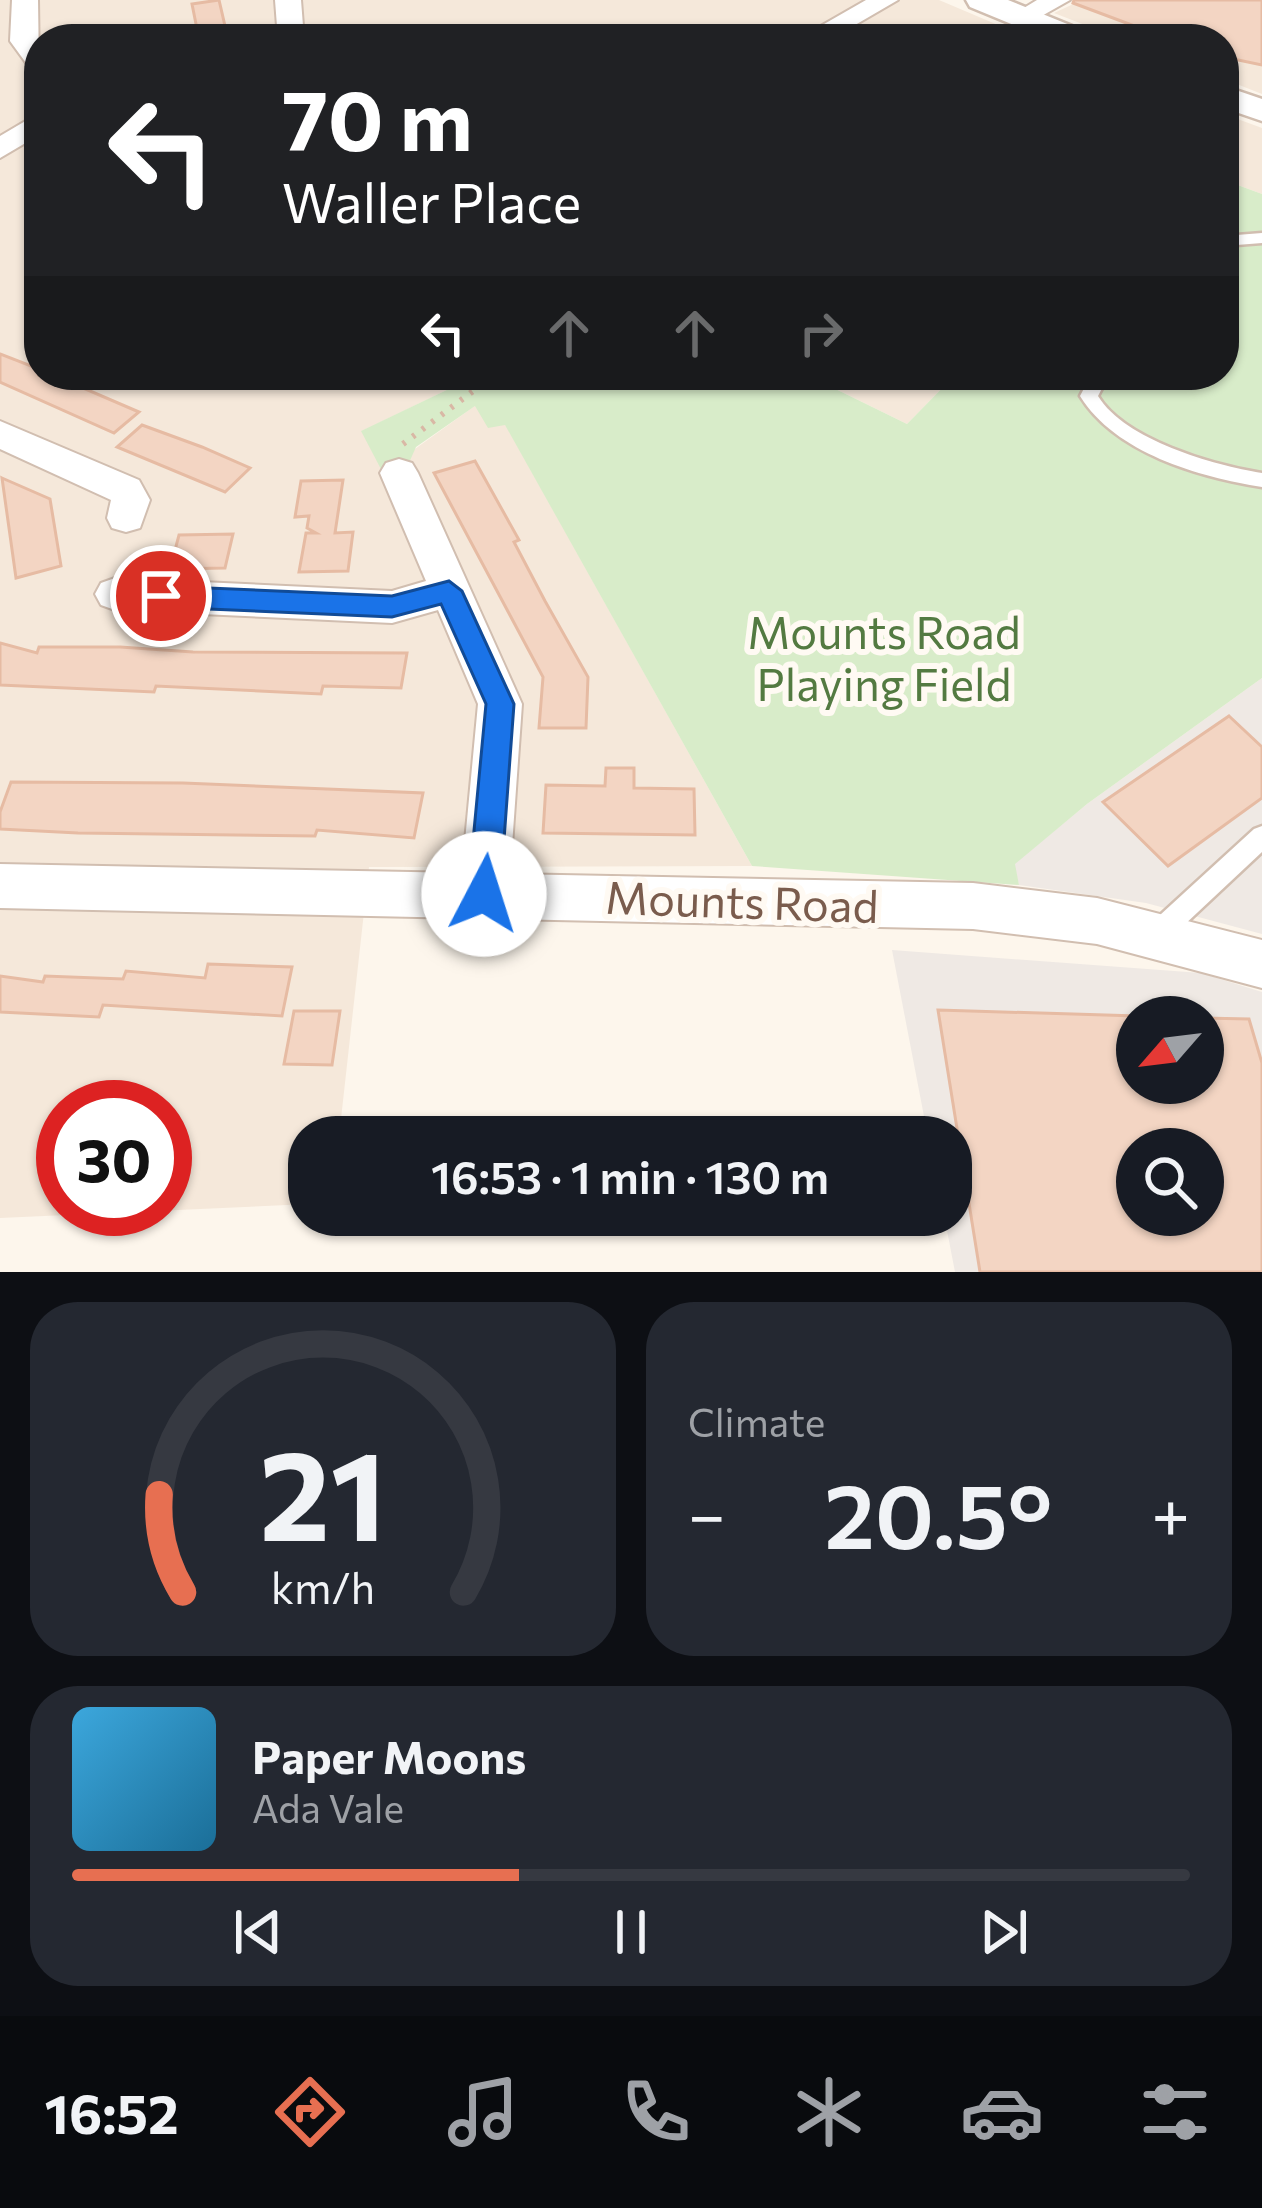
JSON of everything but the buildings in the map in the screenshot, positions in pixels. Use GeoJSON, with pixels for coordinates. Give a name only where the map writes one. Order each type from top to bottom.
{"type":"FeatureCollection","features":[{"type":"Feature","properties":{"kind":"street"},"geometry":{"type":"LineString","coordinates":[[24,42],[25,0]]}},
{"type":"Feature","properties":{"kind":"street"},"geometry":{"type":"LineString","coordinates":[[839,24],[885,0]]}},
{"type":"Feature","properties":{"kind":"street"},"geometry":{"type":"LineString","coordinates":[[981,0],[1039,24]]}},
{"type":"Feature","properties":{"kind":"street"},"geometry":{"type":"LineString","coordinates":[[1022,17],[1058,0]]}},
{"type":"Feature","properties":{"kind":"street"},"geometry":{"type":"LineString","coordinates":[[0,434],[125,490],[131,500],[126,518]]}},
{"type":"Feature","properties":{"kind":"street"},"geometry":{"type":"LineString","coordinates":[[399,473],[500,704],[484,894]]}},
{"type":"Feature","properties":{"kind":"street"},"geometry":{"type":"LineString","coordinates":[[115,594],[392,607],[449,591]]}},
{"type":"Feature","properties":{"kind":"street","name":"Mounts Road"},"geometry":{"type":"LineString","coordinates":[[0,886],[973,906],[1096,921],[1262,964]]}},
{"type":"Feature","properties":{"kind":"lane"},"geometry":{"type":"LineString","coordinates":[[1092,390],[1089,396],[1101,418],[1160,447],[1262,480]]}},
{"type":"Feature","properties":{"kind":"lane"},"geometry":{"type":"LineString","coordinates":[[1154,937],[1262,837]]}},
{"type":"Feature","properties":{"kind":"path"},"geometry":{"type":"LineString","coordinates":[[399,473],[394,454],[474,390]]}},
{"type":"Feature","properties":{"kind":"shaded area"},"geometry":{"type":"Polygon","coordinates":[[[0,0],[939,0],[996,24],[24,24],[24,390],[447,390],[362,431],[383,472],[476,405],[505,424],[752,866],[369,867],[341,1116],[288,1116],[288,1205],[192,1209],[192,1080],[36,1080],[36,1216],[0,1218],[0,0]]]}},
{"type":"Feature","properties":{"kind":"shaded area"},"geometry":{"type":"Polygon","coordinates":[[[1082,0],[1262,1],[1262,94],[1239,85],[1239,24],[1082,24],[1054,13],[1082,0]]]}},
{"type":"Feature","properties":{"kind":"shaded area"},"geometry":{"type":"Polygon","coordinates":[[[1239,120],[1262,128],[1262,194],[1239,186],[1239,120]]]}},
{"type":"Feature","properties":{"kind":"shaded area"},"geometry":{"type":"Polygon","coordinates":[[[838,390],[940,390],[907,424],[838,390]]]}},
{"type":"Feature","properties":{"kind":"shaded area"},"geometry":{"type":"Polygon","coordinates":[[[1262,678],[1262,934],[1146,903],[1019,885],[1014,864],[1087,804],[1262,678]]]}},
{"type":"Feature","properties":{"kind":"shaded area"},"geometry":{"type":"Polygon","coordinates":[[[892,950],[1201,973],[1262,992],[1262,1272],[955,1272],[948,1236],[972,1236],[972,1116],[924,1116],[892,950]]]}},
{"type":"Feature","properties":{"kind":"green space","name":"Mounts Road Playing Field"},"geometry":{"type":"Polygon","coordinates":[[[1239,186],[1262,194],[1262,678],[1087,804],[1015,864],[1019,885],[752,866],[505,425],[488,428],[475,406],[416,447],[408,465],[383,473],[361,431],[447,390],[838,390],[907,424],[940,390],[1239,390],[1239,186]]]}},
{"type":"Feature","properties":{"kind":"route"},"geometry":{"type":"LineString","coordinates":[[161,596],[392,607],[449,591],[500,704],[484,894]]}}]}
